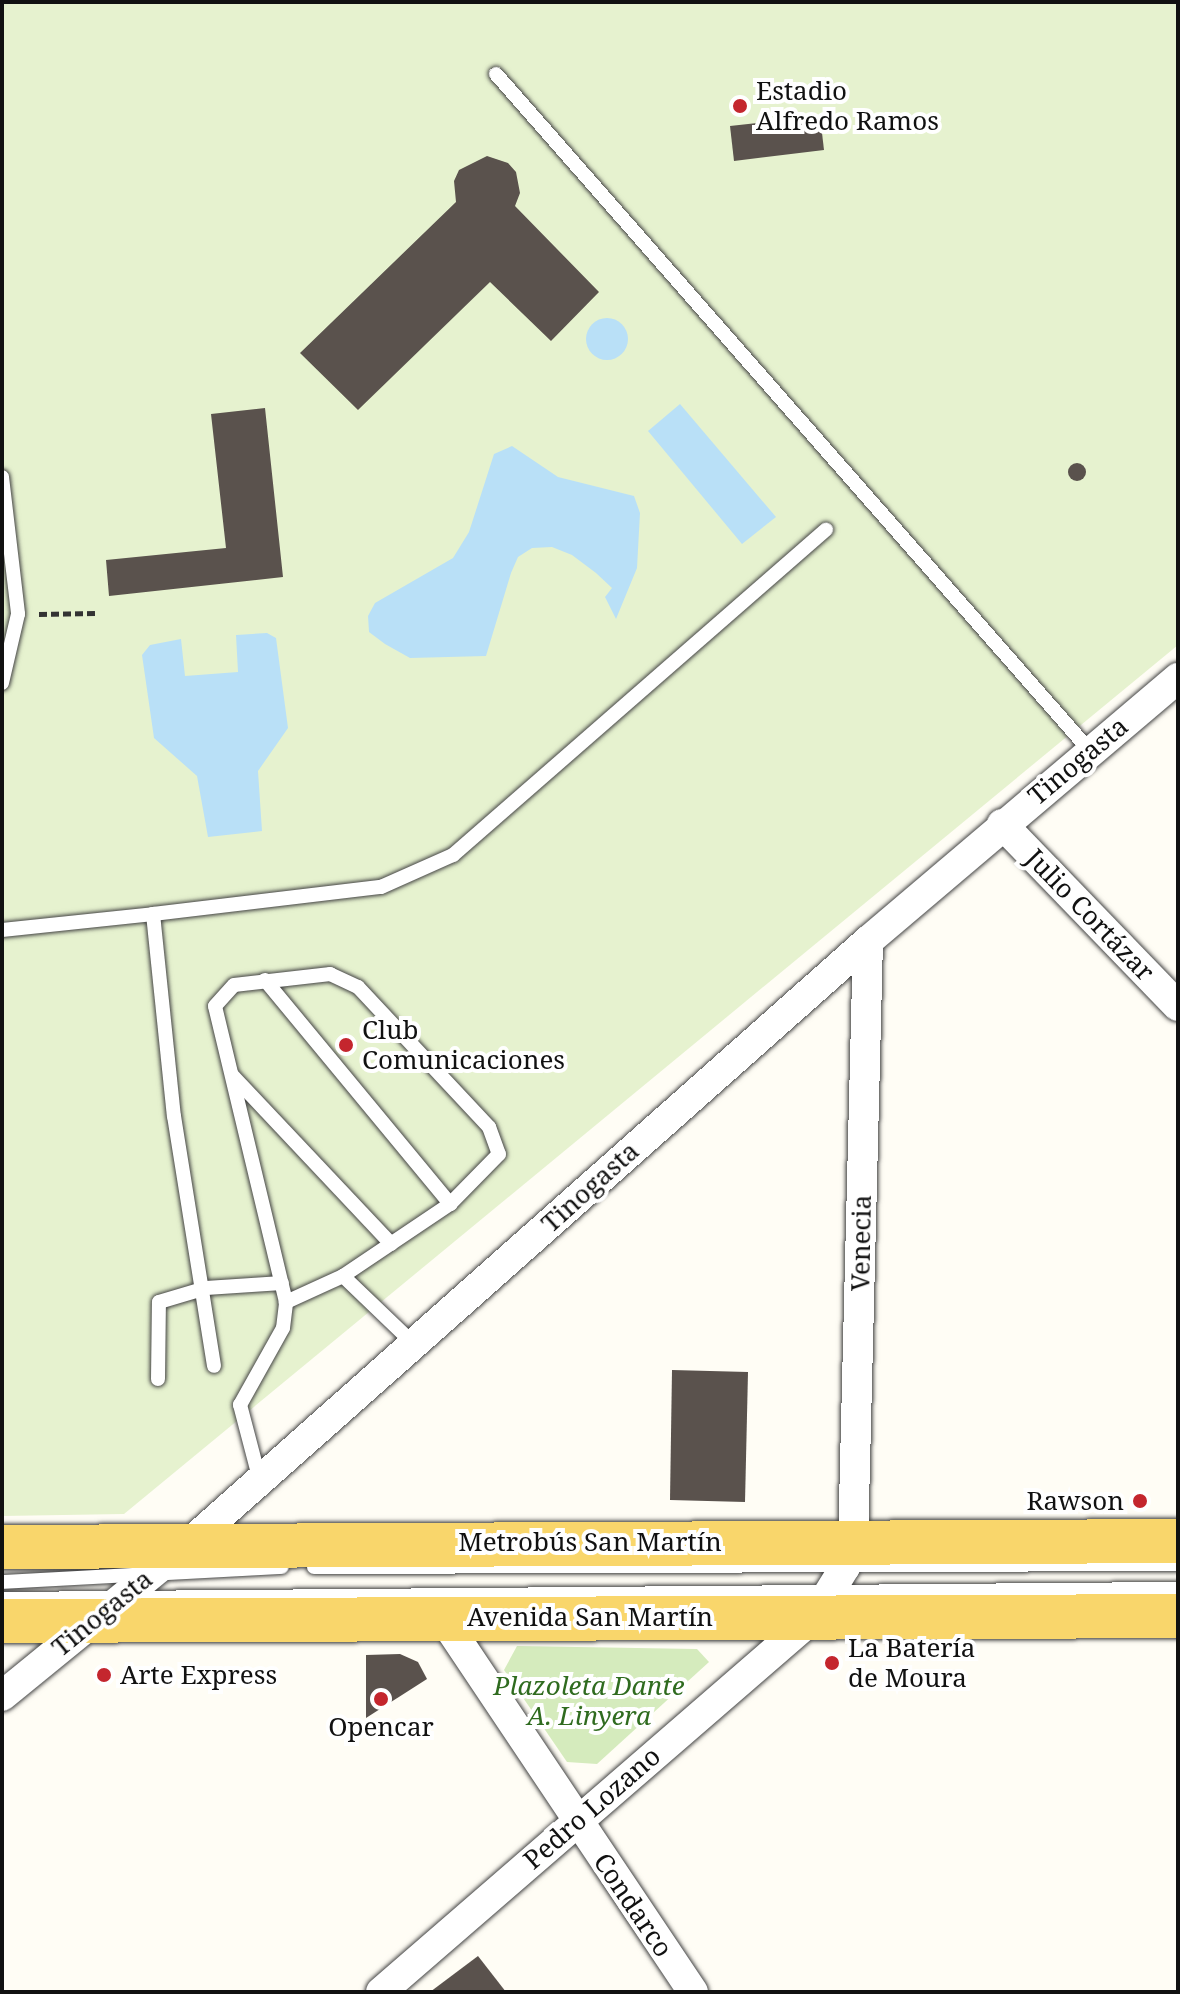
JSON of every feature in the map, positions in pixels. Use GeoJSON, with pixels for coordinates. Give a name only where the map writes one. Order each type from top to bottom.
{"type":"FeatureCollection","features":[{"type":"Feature","properties":{"kind":"main road","name":"Avenida San Martín"},"geometry":{"type":"LineString","coordinates":[[2,1621],[106,1609],[442,1617],[836,1580],[1178,1541]]}},
{"type":"Feature","properties":{"kind":"main road","name":"Avenida San Martín"},"geometry":{"type":"LineString","coordinates":[[2,1547],[186,1546],[836,1580],[1178,1616]]}},
{"type":"Feature","properties":{"kind":"street","name":"Tinogasta"},"geometry":{"type":"LineString","coordinates":[[2,1696],[146,1575],[186,1546],[868,941],[1002,824],[1178,678]]}},
{"type":"Feature","properties":{"kind":"street","name":"Julio Cortázar"},"geometry":{"type":"LineString","coordinates":[[1002,824],[1178,1006]]}},
{"type":"Feature","properties":{"kind":"street","name":"Venecia"},"geometry":{"type":"LineString","coordinates":[[836,1580],[868,941]]}},
{"type":"Feature","properties":{"kind":"street","name":"Pedro Lozano"},"geometry":{"type":"LineString","coordinates":[[381,1992],[576,1822],[836,1580]]}},
{"type":"Feature","properties":{"kind":"street","name":"Condarco"},"geometry":{"type":"LineString","coordinates":[[442,1617],[576,1822],[693,1992]]}},
{"type":"Feature","properties":{"kind":"lane"},"geometry":{"type":"LineString","coordinates":[[496,74],[1091,752]]}},
{"type":"Feature","properties":{"kind":"lane"},"geometry":{"type":"LineString","coordinates":[[2,477],[18,614],[2,683]]}},
{"type":"Feature","properties":{"kind":"lane"},"geometry":{"type":"LineString","coordinates":[[2,930],[381,887],[453,855],[826,530]]}},
{"type":"Feature","properties":{"kind":"lane"},"geometry":{"type":"LineString","coordinates":[[153,914],[174,1116],[206,1288],[214,1366]]}},
{"type":"Feature","properties":{"kind":"lane"},"geometry":{"type":"LineString","coordinates":[[260,1481],[240,1405],[283,1328],[286,1302],[215,1006],[234,985],[265,980],[343,976],[489,1127],[499,1154],[450,1204],[343,1276],[286,1302]]}},
{"type":"Feature","properties":{"kind":"lane"},"geometry":{"type":"LineString","coordinates":[[265,980],[450,1204]]}},
{"type":"Feature","properties":{"kind":"lane"},"geometry":{"type":"LineString","coordinates":[[229,1072],[391,1244]]}},
{"type":"Feature","properties":{"kind":"lane"},"geometry":{"type":"LineString","coordinates":[[343,1276],[414,1344]]}},
{"type":"Feature","properties":{"kind":"lane"},"geometry":{"type":"LineString","coordinates":[[158,1379],[155,1306],[206,1288],[282,1283]]}},
{"type":"Feature","properties":{"kind":"lane","name":"Metrobús San Martín"},"geometry":{"type":"LineString","coordinates":[[2,1599],[106,1609],[1178,1564]]}},
{"type":"Feature","properties":{"kind":"lane","name":"Metrobús San Martín"},"geometry":{"type":"LineString","coordinates":[[2,1582],[269,1567],[1178,1589]]}},
{"type":"Feature","properties":{"kind":"path"},"geometry":{"type":"LineString","coordinates":[[18,614],[95,613]]}},
{"type":"Feature","properties":{"kind":"green space","name":"Club Comunicaciones"},"geometry":{"type":"Polygon","coordinates":[[[2,2],[1178,2],[1178,645],[124,1514],[2,1516],[2,2]]]}},
{"type":"Feature","properties":{"kind":"green space","name":"Plazoleta Dante A. Linyera"},"geometry":{"type":"Polygon","coordinates":[[[517,1646],[697,1649],[709,1662],[597,1764],[567,1762],[504,1670],[517,1646]]]}},
{"type":"Feature","properties":{"kind":"water"},"geometry":{"type":"Polygon","coordinates":[[[607,318],[622,324],[628,339],[622,354],[607,360],[592,354],[586,339],[592,324],[607,318]]]}},
{"type":"Feature","properties":{"kind":"water"},"geometry":{"type":"Polygon","coordinates":[[[680,404],[776,517],[742,544],[648,431],[680,404]]]}},
{"type":"Feature","properties":{"kind":"water"},"geometry":{"type":"Polygon","coordinates":[[[512,446],[558,477],[634,496],[640,513],[637,568],[616,619],[605,597],[612,588],[596,573],[572,555],[552,547],[532,548],[518,557],[511,573],[486,656],[410,658],[369,632],[368,616],[375,603],[453,558],[469,532],[494,454],[512,446]]]}},
{"type":"Feature","properties":{"kind":"water"},"geometry":{"type":"Polygon","coordinates":[[[267,633],[276,638],[288,728],[258,771],[262,831],[208,837],[197,776],[154,738],[142,655],[150,645],[181,639],[185,676],[238,672],[236,635],[267,633]]]}},
{"type":"Feature","properties":{"kind":"building"},"geometry":{"type":"Polygon","coordinates":[[[820,116],[824,150],[734,161],[730,126],[820,116]]]}},
{"type":"Feature","properties":{"kind":"building"},"geometry":{"type":"Polygon","coordinates":[[[487,156],[508,163],[516,172],[520,193],[515,206],[599,292],[551,341],[490,282],[358,410],[300,353],[456,202],[454,181],[459,170],[487,156]]]}},
{"type":"Feature","properties":{"kind":"building"},"geometry":{"type":"Polygon","coordinates":[[[265,408],[283,577],[109,596],[106,560],[226,548],[211,414],[265,408]]]}},
{"type":"Feature","properties":{"kind":"building"},"geometry":{"type":"Polygon","coordinates":[[[1077,463],[1086,472],[1077,481],[1068,472],[1077,463]]]}},
{"type":"Feature","properties":{"kind":"building"},"geometry":{"type":"Polygon","coordinates":[[[672,1370],[748,1372],[745,1502],[670,1500],[672,1370]]]}},
{"type":"Feature","properties":{"kind":"building","name":"Opencar"},"geometry":{"type":"Polygon","coordinates":[[[400,1654],[418,1662],[427,1679],[366,1718],[366,1655],[400,1654]]]}},
{"type":"Feature","properties":{"kind":"building"},"geometry":{"type":"Polygon","coordinates":[[[478,1956],[506,1992],[430,1992],[478,1956]]]}},
{"type":"Feature","properties":{"kind":"place","name":"Estadio Alfredo Ramos"},"geometry":{"type":"Point","coordinates":[740,106]}},
{"type":"Feature","properties":{"kind":"place","name":"Club Comunicaciones"},"geometry":{"type":"Point","coordinates":[346,1045]}},
{"type":"Feature","properties":{"kind":"place","name":"Rawson"},"geometry":{"type":"Point","coordinates":[1140,1501]}},
{"type":"Feature","properties":{"kind":"place","name":"La Batería de Moura"},"geometry":{"type":"Point","coordinates":[832,1663]}},
{"type":"Feature","properties":{"kind":"place","name":"Arte Express"},"geometry":{"type":"Point","coordinates":[104,1675]}},
{"type":"Feature","properties":{"kind":"place","name":"Opencar"},"geometry":{"type":"Point","coordinates":[381,1699]}}]}
